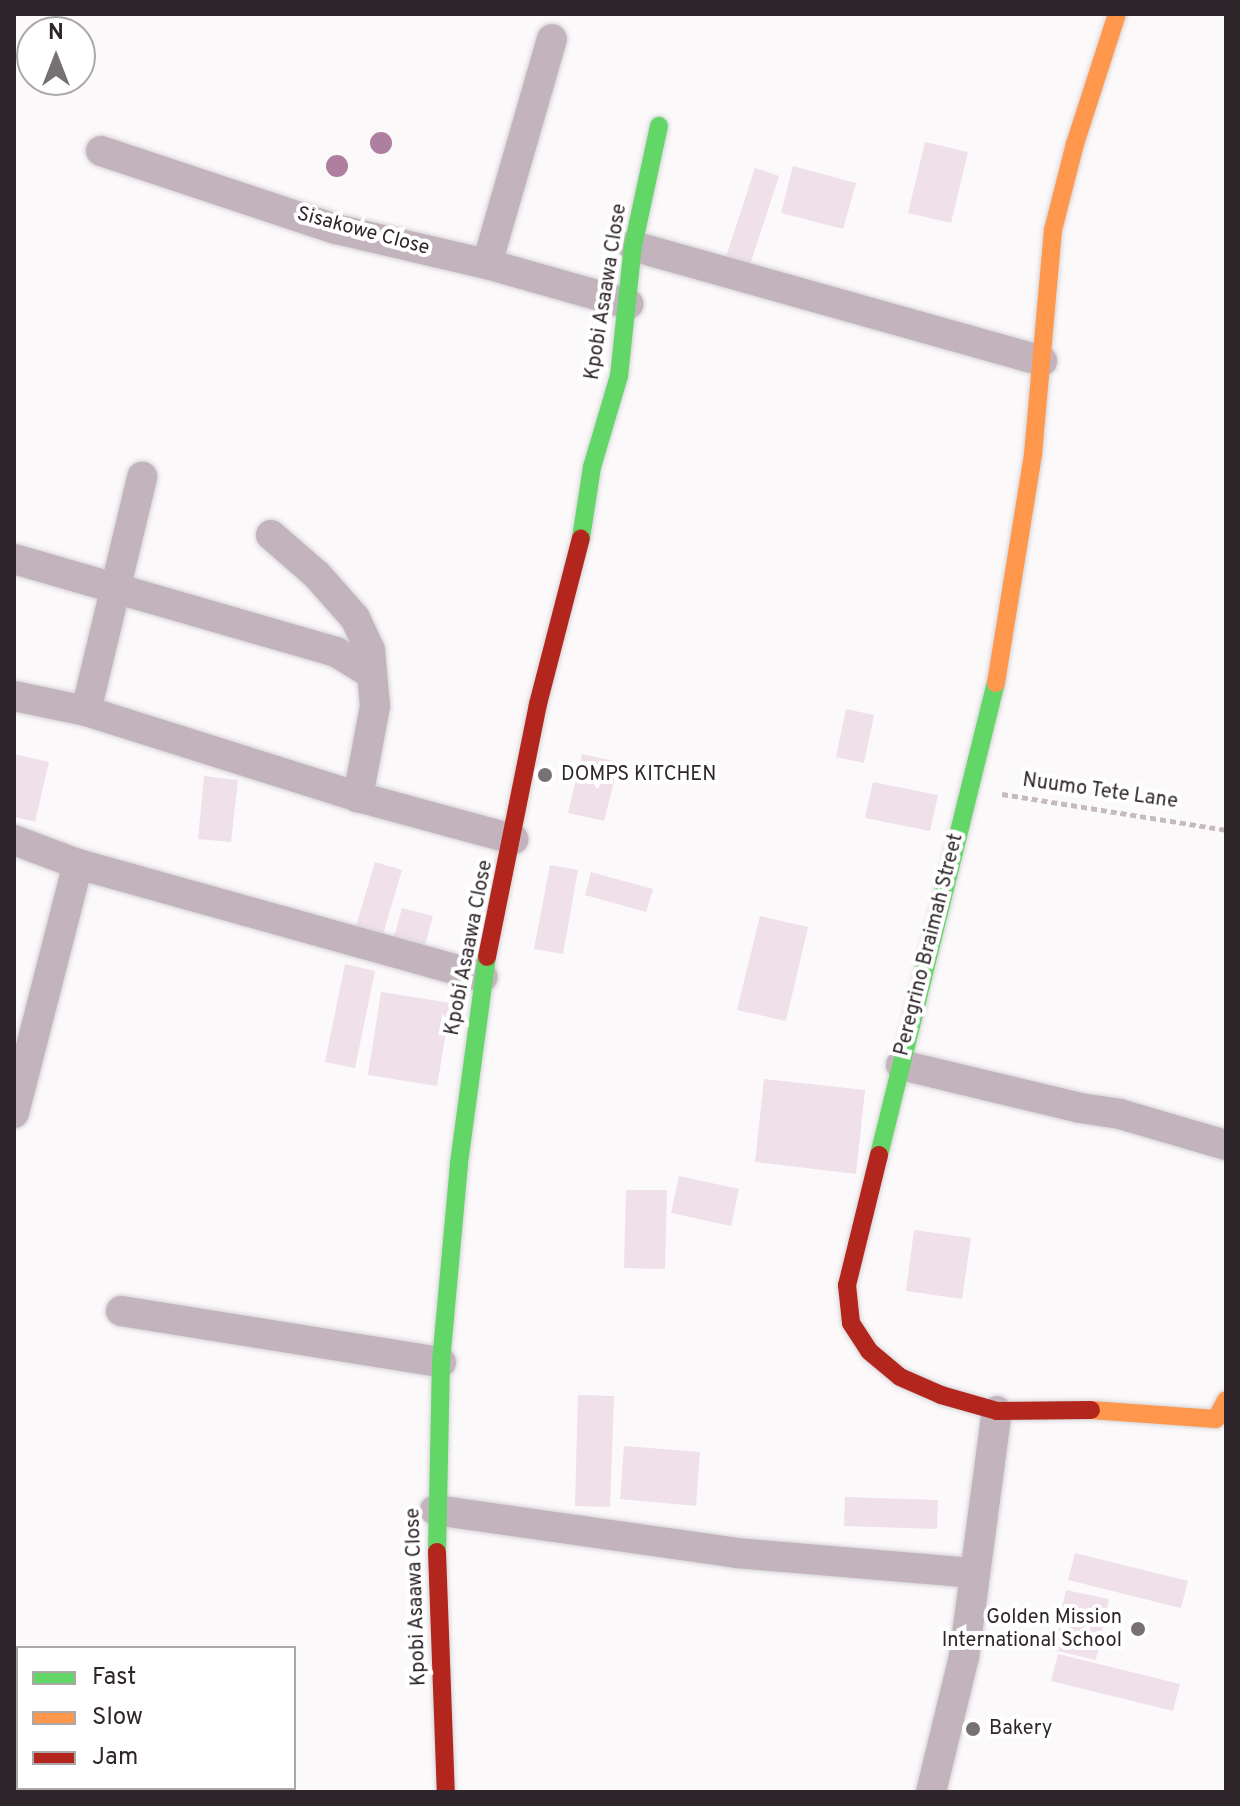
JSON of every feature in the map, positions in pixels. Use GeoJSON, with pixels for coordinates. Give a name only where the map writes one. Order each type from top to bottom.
{"type":"FeatureCollection","features":[{"type":"Feature","properties":{"kind":"street","name":"Peregrino Braimah Street"},"geometry":{"type":"LineString","coordinates":[[1117,14],[1061,192],[1052,242],[1033,454],[997,677],[847,1285],[851,1323],[869,1351],[900,1377],[941,1395],[997,1411],[1223,1414]]}},
{"type":"Feature","properties":{"kind":"street"},"geometry":{"type":"LineString","coordinates":[[487,264],[552,39]]}},
{"type":"Feature","properties":{"kind":"street","name":"Kpobi Asaawa Close"},"geometry":{"type":"LineString","coordinates":[[446,1792],[435,1510],[441,1362],[459,1163],[483,977],[538,704],[581,539],[592,467],[619,376],[633,246],[659,126]]}},
{"type":"Feature","properties":{"kind":"street","name":"Sisakowe Close"},"geometry":{"type":"LineString","coordinates":[[101,151],[336,229],[487,264],[628,304]]}},
{"type":"Feature","properties":{"kind":"street"},"geometry":{"type":"LineString","coordinates":[[633,246],[1042,361]]}},
{"type":"Feature","properties":{"kind":"street"},"geometry":{"type":"LineString","coordinates":[[86,711],[142,477]]}},
{"type":"Feature","properties":{"kind":"street"},"geometry":{"type":"LineString","coordinates":[[271,535],[317,575],[355,618],[370,650],[375,706],[358,797]]}},
{"type":"Feature","properties":{"kind":"street"},"geometry":{"type":"LineString","coordinates":[[14,559],[336,652],[372,674]]}},
{"type":"Feature","properties":{"kind":"street"},"geometry":{"type":"LineString","coordinates":[[14,696],[86,711],[358,797],[513,839]]}},
{"type":"Feature","properties":{"kind":"street"},"geometry":{"type":"LineString","coordinates":[[14,840],[78,864],[483,977]]}},
{"type":"Feature","properties":{"kind":"street"},"geometry":{"type":"LineString","coordinates":[[14,1113],[78,864]]}},
{"type":"Feature","properties":{"kind":"street"},"geometry":{"type":"LineString","coordinates":[[901,1065],[1080,1108],[1120,1114],[1226,1145]]}},
{"type":"Feature","properties":{"kind":"street"},"geometry":{"type":"LineString","coordinates":[[121,1311],[441,1362]]}},
{"type":"Feature","properties":{"kind":"street"},"geometry":{"type":"LineString","coordinates":[[931,1792],[964,1657],[997,1411]]}},
{"type":"Feature","properties":{"kind":"street"},"geometry":{"type":"LineString","coordinates":[[435,1510],[736,1553],[975,1573]]}},
{"type":"Feature","properties":{"kind":"path","name":"Nuumo Tete Lane"},"geometry":{"type":"LineString","coordinates":[[969,789],[1226,830]]}},
{"type":"Feature","properties":{"kind":"building"},"geometry":{"type":"Polygon","coordinates":[[[925,142],[968,152],[951,223],[908,213],[925,142]]]}},
{"type":"Feature","properties":{"kind":"building"},"geometry":{"type":"Polygon","coordinates":[[[793,166],[856,183],[843,229],[781,213],[793,166]]]}},
{"type":"Feature","properties":{"kind":"building"},"geometry":{"type":"Polygon","coordinates":[[[755,168],[779,176],[749,268],[725,260],[755,168]]]}},
{"type":"Feature","properties":{"kind":"building"},"geometry":{"type":"Polygon","coordinates":[[[846,709],[874,715],[864,763],[836,757],[846,709]]]}},
{"type":"Feature","properties":{"kind":"building"},"geometry":{"type":"Polygon","coordinates":[[[14,754],[49,762],[35,822],[14,817],[14,754]]]}},
{"type":"Feature","properties":{"kind":"building"},"geometry":{"type":"Polygon","coordinates":[[[582,754],[619,762],[604,821],[568,813],[582,754]]]}},
{"type":"Feature","properties":{"kind":"building"},"geometry":{"type":"Polygon","coordinates":[[[204,776],[238,780],[231,842],[198,839],[204,776]]]}},
{"type":"Feature","properties":{"kind":"building"},"geometry":{"type":"Polygon","coordinates":[[[873,782],[938,795],[930,831],[865,818],[873,782]]]}},
{"type":"Feature","properties":{"kind":"building"},"geometry":{"type":"Polygon","coordinates":[[[375,862],[402,870],[383,934],[356,926],[375,862]]]}},
{"type":"Feature","properties":{"kind":"building"},"geometry":{"type":"Polygon","coordinates":[[[550,865],[578,870],[563,954],[534,949],[550,865]]]}},
{"type":"Feature","properties":{"kind":"building"},"geometry":{"type":"Polygon","coordinates":[[[591,872],[653,889],[646,912],[585,895],[591,872]]]}},
{"type":"Feature","properties":{"kind":"building"},"geometry":{"type":"Polygon","coordinates":[[[402,908],[433,916],[423,952],[392,944],[402,908]]]}},
{"type":"Feature","properties":{"kind":"building"},"geometry":{"type":"Polygon","coordinates":[[[760,916],[808,927],[786,1021],[737,1010],[760,916]]]}},
{"type":"Feature","properties":{"kind":"building"},"geometry":{"type":"Polygon","coordinates":[[[345,964],[375,971],[355,1068],[325,1062],[345,964]]]}},
{"type":"Feature","properties":{"kind":"building"},"geometry":{"type":"Polygon","coordinates":[[[381,992],[451,1003],[437,1086],[368,1075],[381,992]]]}},
{"type":"Feature","properties":{"kind":"building"},"geometry":{"type":"Polygon","coordinates":[[[764,1079],[865,1090],[856,1174],[755,1162],[764,1079]]]}},
{"type":"Feature","properties":{"kind":"building"},"geometry":{"type":"Polygon","coordinates":[[[679,1176],[739,1189],[731,1226],[671,1213],[679,1176]]]}},
{"type":"Feature","properties":{"kind":"building"},"geometry":{"type":"Polygon","coordinates":[[[626,1190],[667,1190],[665,1269],[624,1268],[626,1190]]]}},
{"type":"Feature","properties":{"kind":"building"},"geometry":{"type":"Polygon","coordinates":[[[914,1230],[971,1238],[962,1299],[906,1291],[914,1230]]]}},
{"type":"Feature","properties":{"kind":"building"},"geometry":{"type":"Polygon","coordinates":[[[578,1395],[614,1396],[610,1507],[575,1506],[578,1395]]]}},
{"type":"Feature","properties":{"kind":"building"},"geometry":{"type":"Polygon","coordinates":[[[624,1446],[700,1452],[696,1506],[620,1499],[624,1446]]]}},
{"type":"Feature","properties":{"kind":"building"},"geometry":{"type":"Polygon","coordinates":[[[845,1497],[938,1500],[937,1529],[844,1526],[845,1497]]]}},
{"type":"Feature","properties":{"kind":"building"},"geometry":{"type":"Polygon","coordinates":[[[1075,1553],[1188,1581],[1181,1608],[1068,1580],[1075,1553]]]}},
{"type":"Feature","properties":{"kind":"building"},"geometry":{"type":"Polygon","coordinates":[[[1066,1590],[1109,1599],[1096,1660],[1053,1650],[1066,1590]]]}},
{"type":"Feature","properties":{"kind":"building"},"geometry":{"type":"Polygon","coordinates":[[[1058,1654],[1180,1684],[1173,1711],[1051,1681],[1058,1654]]]}},
{"type":"Feature","properties":{"kind":"traffic: fast"},"geometry":{"type":"LineString","coordinates":[[581,538],[592,467],[619,376],[633,246],[659,126]]}},
{"type":"Feature","properties":{"kind":"traffic: fast"},"geometry":{"type":"LineString","coordinates":[[879,1155],[996,683]]}},
{"type":"Feature","properties":{"kind":"traffic: fast"},"geometry":{"type":"LineString","coordinates":[[437,1552],[441,1362],[459,1163],[487,957]]}},
{"type":"Feature","properties":{"kind":"traffic: slow"},"geometry":{"type":"LineString","coordinates":[[996,683],[1033,454],[1053,230],[1075,144],[1117,14]]}},
{"type":"Feature","properties":{"kind":"traffic: slow"},"geometry":{"type":"LineString","coordinates":[[1091,1410],[1216,1419],[1226,1400]]}},
{"type":"Feature","properties":{"kind":"traffic: jam"},"geometry":{"type":"LineString","coordinates":[[487,957],[538,704],[581,538]]}},
{"type":"Feature","properties":{"kind":"traffic: jam"},"geometry":{"type":"LineString","coordinates":[[879,1155],[847,1285],[851,1323],[869,1351],[900,1377],[941,1395],[997,1411],[1091,1410]]}},
{"type":"Feature","properties":{"kind":"traffic: jam"},"geometry":{"type":"LineString","coordinates":[[437,1552],[446,1792]]}},
{"type":"Feature","properties":{"kind":"place","name":"DOMPS KITCHEN"},"geometry":{"type":"Point","coordinates":[545,775]}},
{"type":"Feature","properties":{"kind":"place","name":"Golden Mission International School"},"geometry":{"type":"Point","coordinates":[1138,1629]}},
{"type":"Feature","properties":{"kind":"place","name":"Bakery"},"geometry":{"type":"Point","coordinates":[973,1729]}}]}
